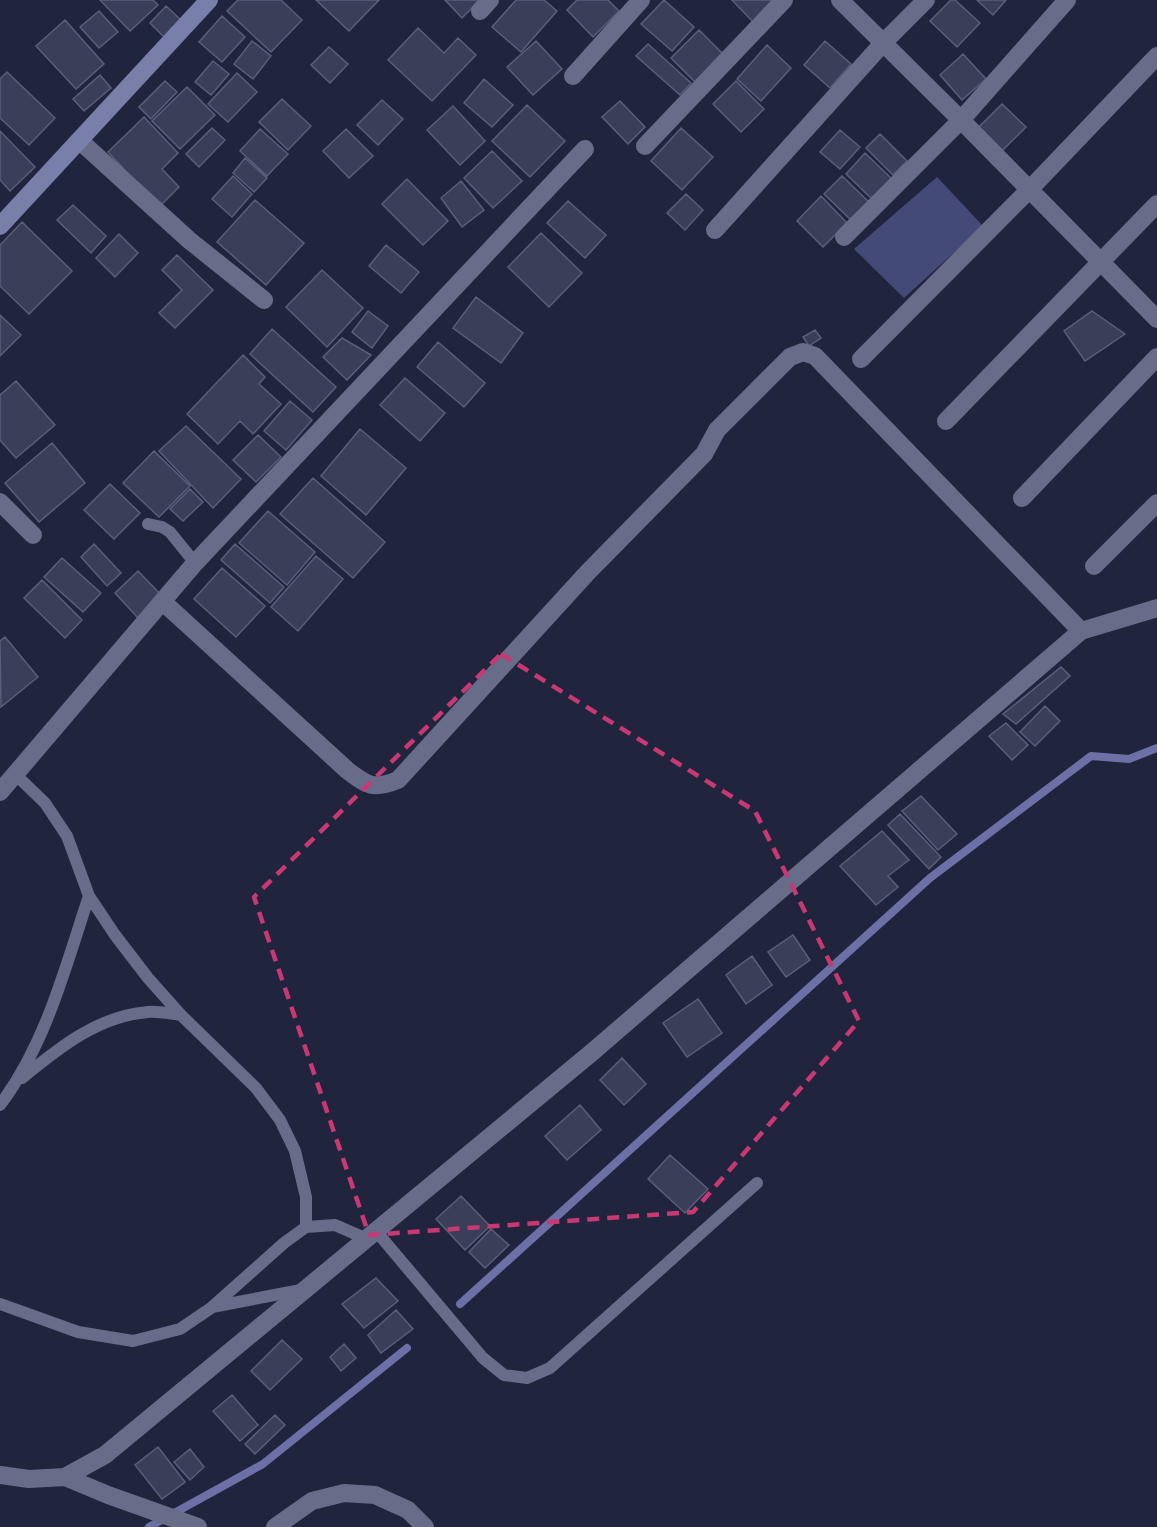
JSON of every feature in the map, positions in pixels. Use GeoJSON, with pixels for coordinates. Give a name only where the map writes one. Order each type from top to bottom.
{"type":"FeatureCollection","features":[{"type":"Feature","properties":{"kind":"street"},"geometry":{"type":"LineString","coordinates":[[0,226],[208,0]]}},
{"type":"Feature","properties":{"kind":"street"},"geometry":{"type":"LineString","coordinates":[[573,76],[641,0]]}},
{"type":"Feature","properties":{"kind":"street"},"geometry":{"type":"LineString","coordinates":[[645,146],[784,0]]}},
{"type":"Feature","properties":{"kind":"street"},"geometry":{"type":"LineString","coordinates":[[840,0],[1157,319]]}},
{"type":"Feature","properties":{"kind":"street"},"geometry":{"type":"LineString","coordinates":[[715,230],[884,42],[926,0]]}},
{"type":"Feature","properties":{"kind":"street"},"geometry":{"type":"LineString","coordinates":[[844,237],[961,120],[1067,0]]}},
{"type":"Feature","properties":{"kind":"street"},"geometry":{"type":"LineString","coordinates":[[861,359],[1029,190],[1157,56]]}},
{"type":"Feature","properties":{"kind":"street"},"geometry":{"type":"LineString","coordinates":[[80,141],[189,240],[264,300]]}},
{"type":"Feature","properties":{"kind":"street"},"geometry":{"type":"LineString","coordinates":[[0,792],[195,563],[585,149]]}},
{"type":"Feature","properties":{"kind":"street"},"geometry":{"type":"LineString","coordinates":[[946,421],[1157,204]]}},
{"type":"Feature","properties":{"kind":"street"},"geometry":{"type":"LineString","coordinates":[[163,602],[347,770],[366,784],[381,787],[389,784],[398,780],[588,572],[704,454],[717,430],[790,357],[803,352],[815,356],[1081,631]]}},
{"type":"Feature","properties":{"kind":"street"},"geometry":{"type":"LineString","coordinates":[[1022,498],[1157,357]]}},
{"type":"Feature","properties":{"kind":"street"},"geometry":{"type":"LineString","coordinates":[[0,502],[33,535]]}},
{"type":"Feature","properties":{"kind":"street"},"geometry":{"type":"LineString","coordinates":[[1094,566],[1157,503]]}},
{"type":"Feature","properties":{"kind":"street"},"geometry":{"type":"LineString","coordinates":[[0,1475],[6,1478],[29,1479],[65,1477],[105,1455],[590,1054],[1081,631],[1157,608]]}},
{"type":"Feature","properties":{"kind":"street"},"geometry":{"type":"LineString","coordinates":[[65,1477],[198,1527]]}},
{"type":"Feature","properties":{"kind":"street"},"geometry":{"type":"LineString","coordinates":[[275,1527],[312,1501],[344,1493],[375,1495],[408,1510],[425,1527]]}},
{"type":"Feature","properties":{"kind":"lane"},"geometry":{"type":"LineString","coordinates":[[148,524],[171,532],[195,563]]}},
{"type":"Feature","properties":{"kind":"lane"},"geometry":{"type":"LineString","coordinates":[[15,774],[45,803],[67,836],[89,896],[135,961],[181,1015],[256,1088],[280,1120],[296,1151],[306,1197],[306,1227]]}},
{"type":"Feature","properties":{"kind":"lane"},"geometry":{"type":"LineString","coordinates":[[0,1105],[17,1082],[35,1050],[89,896]]}},
{"type":"Feature","properties":{"kind":"lane"},"geometry":{"type":"LineString","coordinates":[[17,1082],[61,1046],[97,1025],[123,1016],[151,1012],[181,1015]]}},
{"type":"Feature","properties":{"kind":"lane"},"geometry":{"type":"LineString","coordinates":[[0,1304],[78,1332],[133,1341],[180,1329],[211,1308],[284,1243],[306,1227],[335,1225],[372,1235],[483,1358],[504,1375],[527,1378],[550,1368],[758,1183]]}},
{"type":"Feature","properties":{"kind":"lane"},"geometry":{"type":"LineString","coordinates":[[211,1308],[306,1289]]}},
{"type":"Feature","properties":{"kind":"highlighted area"},"geometry":{"type":"Polygon","coordinates":[[[501,654],[755,811],[859,1021],[693,1212],[369,1235],[254,897],[501,654]]]}},
{"type":"Feature","properties":{"kind":"shaded area"},"geometry":{"type":"Polygon","coordinates":[[[937,177],[983,226],[904,298],[854,249],[937,177]]]}},
{"type":"Feature","properties":{"kind":"building"},"geometry":{"type":"Polygon","coordinates":[[[100,0],[153,0],[158,5],[130,31],[100,0]]]}},
{"type":"Feature","properties":{"kind":"building"},"geometry":{"type":"Polygon","coordinates":[[[238,0],[281,0],[302,20],[271,52],[227,11],[238,0]]]}},
{"type":"Feature","properties":{"kind":"building"},"geometry":{"type":"Polygon","coordinates":[[[316,0],[379,0],[349,31],[316,0]]]}},
{"type":"Feature","properties":{"kind":"building"},"geometry":{"type":"Polygon","coordinates":[[[445,0],[480,0],[462,18],[445,0]]]}},
{"type":"Feature","properties":{"kind":"building"},"geometry":{"type":"Polygon","coordinates":[[[516,0],[544,0],[557,11],[521,52],[492,27],[516,0]]]}},
{"type":"Feature","properties":{"kind":"building"},"geometry":{"type":"Polygon","coordinates":[[[577,0],[608,0],[619,11],[593,37],[567,10],[577,0]]]}},
{"type":"Feature","properties":{"kind":"building"},"geometry":{"type":"Polygon","coordinates":[[[664,0],[694,27],[672,51],[641,24],[664,0]]]}},
{"type":"Feature","properties":{"kind":"building"},"geometry":{"type":"Polygon","coordinates":[[[732,0],[775,0],[753,22],[732,0]]]}},
{"type":"Feature","properties":{"kind":"building"},"geometry":{"type":"Polygon","coordinates":[[[951,0],[955,0],[980,23],[957,47],[930,21],[951,0]]]}},
{"type":"Feature","properties":{"kind":"building"},"geometry":{"type":"Polygon","coordinates":[[[977,0],[1006,0],[993,15],[977,0]]]}},
{"type":"Feature","properties":{"kind":"building"},"geometry":{"type":"Polygon","coordinates":[[[166,6],[181,20],[164,37],[150,23],[166,6]]]}},
{"type":"Feature","properties":{"kind":"building"},"geometry":{"type":"Polygon","coordinates":[[[99,11],[118,32],[99,48],[80,27],[99,11]]]}},
{"type":"Feature","properties":{"kind":"building"},"geometry":{"type":"Polygon","coordinates":[[[222,16],[245,37],[222,62],[199,42],[222,16]]]}},
{"type":"Feature","properties":{"kind":"building"},"geometry":{"type":"Polygon","coordinates":[[[65,20],[104,64],[76,89],[36,46],[65,20]]]}},
{"type":"Feature","properties":{"kind":"building"},"geometry":{"type":"Polygon","coordinates":[[[418,28],[444,53],[458,38],[476,55],[432,101],[388,60],[418,28]]]}},
{"type":"Feature","properties":{"kind":"building"},"geometry":{"type":"Polygon","coordinates":[[[699,30],[723,54],[695,82],[671,58],[699,30]]]}},
{"type":"Feature","properties":{"kind":"building"},"geometry":{"type":"Polygon","coordinates":[[[252,41],[271,56],[253,79],[234,64],[252,41]]]}},
{"type":"Feature","properties":{"kind":"building"},"geometry":{"type":"Polygon","coordinates":[[[536,41],[562,69],[533,95],[507,67],[536,41]]]}},
{"type":"Feature","properties":{"kind":"building"},"geometry":{"type":"Polygon","coordinates":[[[825,41],[851,64],[830,88],[804,65],[825,41]]]}},
{"type":"Feature","properties":{"kind":"building"},"geometry":{"type":"Polygon","coordinates":[[[648,44],[691,83],[680,95],[636,56],[648,44]]]}},
{"type":"Feature","properties":{"kind":"building"},"geometry":{"type":"Polygon","coordinates":[[[767,45],[791,68],[761,101],[737,79],[767,45]]]}},
{"type":"Feature","properties":{"kind":"building"},"geometry":{"type":"Polygon","coordinates":[[[329,47],[348,64],[330,83],[311,65],[329,47]]]}},
{"type":"Feature","properties":{"kind":"building"},"geometry":{"type":"Polygon","coordinates":[[[963,54],[986,79],[962,100],[940,75],[963,54]]]}},
{"type":"Feature","properties":{"kind":"building"},"geometry":{"type":"Polygon","coordinates":[[[213,61],[229,74],[211,95],[195,82],[213,61]]]}},
{"type":"Feature","properties":{"kind":"building"},"geometry":{"type":"Polygon","coordinates":[[[7,72],[55,118],[29,145],[0,118],[0,79],[7,72]]]}},
{"type":"Feature","properties":{"kind":"building"},"geometry":{"type":"Polygon","coordinates":[[[237,73],[257,92],[228,122],[208,104],[237,73]]]}},
{"type":"Feature","properties":{"kind":"building"},"geometry":{"type":"Polygon","coordinates":[[[100,75],[111,88],[84,111],[73,99],[100,75]]]}},
{"type":"Feature","properties":{"kind":"building"},"geometry":{"type":"Polygon","coordinates":[[[484,79],[513,105],[492,127],[464,103],[484,79]]]}},
{"type":"Feature","properties":{"kind":"building"},"geometry":{"type":"Polygon","coordinates":[[[165,81],[177,92],[151,119],[139,107],[165,81]]]}},
{"type":"Feature","properties":{"kind":"building"},"geometry":{"type":"Polygon","coordinates":[[[736,81],[764,109],[741,132],[713,104],[736,81]]]}},
{"type":"Feature","properties":{"kind":"building"},"geometry":{"type":"Polygon","coordinates":[[[187,87],[215,115],[180,149],[152,121],[187,87]]]}},
{"type":"Feature","properties":{"kind":"building"},"geometry":{"type":"Polygon","coordinates":[[[282,99],[311,126],[288,150],[259,122],[282,99]]]}},
{"type":"Feature","properties":{"kind":"building"},"geometry":{"type":"Polygon","coordinates":[[[382,100],[403,119],[378,145],[357,125],[382,100]]]}},
{"type":"Feature","properties":{"kind":"building"},"geometry":{"type":"Polygon","coordinates":[[[620,101],[645,127],[628,144],[602,117],[620,101]]]}},
{"type":"Feature","properties":{"kind":"building"},"geometry":{"type":"Polygon","coordinates":[[[1002,104],[1026,127],[1000,153],[977,129],[1002,104]]]}},
{"type":"Feature","properties":{"kind":"building"},"geometry":{"type":"Polygon","coordinates":[[[527,105],[565,141],[530,177],[492,141],[527,105]]]}},
{"type":"Feature","properties":{"kind":"building"},"geometry":{"type":"Polygon","coordinates":[[[453,106],[485,141],[460,165],[427,130],[453,106]]]}},
{"type":"Feature","properties":{"kind":"building"},"geometry":{"type":"Polygon","coordinates":[[[144,117],[178,153],[162,169],[179,187],[159,207],[108,152],[144,117]]]}},
{"type":"Feature","properties":{"kind":"building"},"geometry":{"type":"Polygon","coordinates":[[[212,128],[225,140],[199,167],[186,154],[212,128]]]}},
{"type":"Feature","properties":{"kind":"building"},"geometry":{"type":"Polygon","coordinates":[[[681,128],[713,157],[682,190],[651,161],[681,128]]]}},
{"type":"Feature","properties":{"kind":"building"},"geometry":{"type":"Polygon","coordinates":[[[260,129],[288,154],[267,176],[240,151],[260,129]]]}},
{"type":"Feature","properties":{"kind":"building"},"geometry":{"type":"Polygon","coordinates":[[[346,129],[373,156],[349,178],[323,151],[346,129]]]}},
{"type":"Feature","properties":{"kind":"building"},"geometry":{"type":"Polygon","coordinates":[[[840,130],[860,147],[840,169],[820,152],[840,130]]]}},
{"type":"Feature","properties":{"kind":"building"},"geometry":{"type":"Polygon","coordinates":[[[0,131],[35,167],[10,191],[0,180],[0,131]]]}},
{"type":"Feature","properties":{"kind":"building"},"geometry":{"type":"Polygon","coordinates":[[[880,134],[907,161],[893,175],[866,148],[880,134]]]}},
{"type":"Feature","properties":{"kind":"building"},"geometry":{"type":"Polygon","coordinates":[[[492,151],[522,181],[493,208],[464,178],[492,151]]]}},
{"type":"Feature","properties":{"kind":"building"},"geometry":{"type":"Polygon","coordinates":[[[865,153],[893,180],[874,201],[846,174],[865,153]]]}},
{"type":"Feature","properties":{"kind":"building"},"geometry":{"type":"Polygon","coordinates":[[[245,158],[267,178],[254,192],[233,173],[245,158]]]}},
{"type":"Feature","properties":{"kind":"building"},"geometry":{"type":"Polygon","coordinates":[[[233,176],[252,194],[232,217],[212,199],[233,176]]]}},
{"type":"Feature","properties":{"kind":"building"},"geometry":{"type":"Polygon","coordinates":[[[842,176],[871,204],[853,222],[824,194],[842,176]]]}},
{"type":"Feature","properties":{"kind":"building"},"geometry":{"type":"Polygon","coordinates":[[[407,179],[448,221],[423,245],[382,204],[407,179]]]}},
{"type":"Feature","properties":{"kind":"building"},"geometry":{"type":"Polygon","coordinates":[[[461,181],[484,210],[462,227],[441,198],[461,181]]]}},
{"type":"Feature","properties":{"kind":"building"},"geometry":{"type":"Polygon","coordinates":[[[686,194],[703,210],[685,230],[667,213],[686,194]]]}},
{"type":"Feature","properties":{"kind":"building"},"geometry":{"type":"Polygon","coordinates":[[[821,196],[847,223],[823,247],[797,221],[821,196]]]}},
{"type":"Feature","properties":{"kind":"building"},"geometry":{"type":"Polygon","coordinates":[[[255,200],[304,243],[266,285],[217,242],[255,200]]]}},
{"type":"Feature","properties":{"kind":"building"},"geometry":{"type":"Polygon","coordinates":[[[568,201],[606,235],[585,258],[547,223],[568,201]]]}},
{"type":"Feature","properties":{"kind":"building"},"geometry":{"type":"Polygon","coordinates":[[[73,205],[106,236],[91,253],[57,220],[73,205]]]}},
{"type":"Feature","properties":{"kind":"building"},"geometry":{"type":"Polygon","coordinates":[[[22,222],[72,271],[29,314],[0,286],[0,245],[22,222]]]}},
{"type":"Feature","properties":{"kind":"building"},"geometry":{"type":"Polygon","coordinates":[[[541,233],[582,273],[549,307],[508,267],[541,233]]]}},
{"type":"Feature","properties":{"kind":"building"},"geometry":{"type":"Polygon","coordinates":[[[119,234],[138,253],[115,277],[96,258],[119,234]]]}},
{"type":"Feature","properties":{"kind":"building"},"geometry":{"type":"Polygon","coordinates":[[[386,245],[419,272],[401,293],[369,266],[386,245]]]}},
{"type":"Feature","properties":{"kind":"building"},"geometry":{"type":"Polygon","coordinates":[[[177,255],[213,290],[175,328],[159,313],[182,290],[162,270],[177,255]]]}},
{"type":"Feature","properties":{"kind":"building"},"geometry":{"type":"Polygon","coordinates":[[[322,270],[363,308],[327,347],[286,307],[322,270]]]}},
{"type":"Feature","properties":{"kind":"building"},"geometry":{"type":"Polygon","coordinates":[[[476,297],[523,333],[501,363],[453,328],[476,297]]]}},
{"type":"Feature","properties":{"kind":"building"},"geometry":{"type":"Polygon","coordinates":[[[368,311],[388,326],[372,348],[352,332],[368,311]]]}},
{"type":"Feature","properties":{"kind":"building"},"geometry":{"type":"Polygon","coordinates":[[[1092,311],[1125,334],[1085,361],[1064,331],[1092,311]]]}},
{"type":"Feature","properties":{"kind":"building"},"geometry":{"type":"Polygon","coordinates":[[[0,315],[21,335],[0,356],[0,315]]]}},
{"type":"Feature","properties":{"kind":"building"},"geometry":{"type":"Polygon","coordinates":[[[272,329],[336,387],[313,412],[250,354],[272,329]]]}},
{"type":"Feature","properties":{"kind":"building"},"geometry":{"type":"Polygon","coordinates":[[[815,330],[821,338],[809,346],[803,337],[815,330]]]}},
{"type":"Feature","properties":{"kind":"building"},"geometry":{"type":"Polygon","coordinates":[[[342,338],[371,355],[347,380],[323,357],[342,338]]]}},
{"type":"Feature","properties":{"kind":"building"},"geometry":{"type":"Polygon","coordinates":[[[438,342],[485,383],[464,407],[417,367],[438,342]]]}},
{"type":"Feature","properties":{"kind":"building"},"geometry":{"type":"Polygon","coordinates":[[[243,355],[265,377],[259,384],[281,404],[253,434],[240,421],[218,444],[187,414],[243,355]]]}},
{"type":"Feature","properties":{"kind":"building"},"geometry":{"type":"Polygon","coordinates":[[[405,378],[445,413],[420,441],[380,405],[405,378]]]}},
{"type":"Feature","properties":{"kind":"building"},"geometry":{"type":"Polygon","coordinates":[[[16,381],[55,425],[16,458],[0,440],[0,395],[16,381]]]}},
{"type":"Feature","properties":{"kind":"building"},"geometry":{"type":"Polygon","coordinates":[[[290,401],[312,420],[286,450],[264,431],[290,401]]]}},
{"type":"Feature","properties":{"kind":"building"},"geometry":{"type":"Polygon","coordinates":[[[186,426],[241,479],[213,508],[159,451],[186,426]]]}},
{"type":"Feature","properties":{"kind":"building"},"geometry":{"type":"Polygon","coordinates":[[[360,429],[406,468],[366,515],[321,476],[360,429]]]}},
{"type":"Feature","properties":{"kind":"building"},"geometry":{"type":"Polygon","coordinates":[[[258,435],[281,457],[256,482],[233,460],[258,435]]]}},
{"type":"Feature","properties":{"kind":"building"},"geometry":{"type":"Polygon","coordinates":[[[52,443],[85,483],[39,522],[5,483],[52,443]]]}},
{"type":"Feature","properties":{"kind":"building"},"geometry":{"type":"Polygon","coordinates":[[[154,451],[190,486],[159,517],[123,483],[154,451]]]}},
{"type":"Feature","properties":{"kind":"building"},"geometry":{"type":"Polygon","coordinates":[[[313,478],[385,542],[353,578],[280,514],[313,478]]]}},
{"type":"Feature","properties":{"kind":"building"},"geometry":{"type":"Polygon","coordinates":[[[110,484],[140,513],[114,539],[84,510],[110,484]]]}},
{"type":"Feature","properties":{"kind":"building"},"geometry":{"type":"Polygon","coordinates":[[[190,489],[203,502],[183,521],[170,509],[190,489]]]}},
{"type":"Feature","properties":{"kind":"building"},"geometry":{"type":"Polygon","coordinates":[[[268,511],[315,552],[287,585],[239,543],[268,511]]]}},
{"type":"Feature","properties":{"kind":"building"},"geometry":{"type":"Polygon","coordinates":[[[94,544],[121,573],[107,586],[81,557],[94,544]]]}},
{"type":"Feature","properties":{"kind":"building"},"geometry":{"type":"Polygon","coordinates":[[[235,544],[284,587],[270,603],[221,560],[235,544]]]}},
{"type":"Feature","properties":{"kind":"building"},"geometry":{"type":"Polygon","coordinates":[[[316,556],[343,579],[298,631],[271,607],[316,556]]]}},
{"type":"Feature","properties":{"kind":"building"},"geometry":{"type":"Polygon","coordinates":[[[62,558],[101,593],[83,612],[44,577],[62,558]]]}},
{"type":"Feature","properties":{"kind":"building"},"geometry":{"type":"Polygon","coordinates":[[[222,568],[265,606],[236,637],[194,599],[222,568]]]}},
{"type":"Feature","properties":{"kind":"building"},"geometry":{"type":"Polygon","coordinates":[[[138,571],[162,596],[138,618],[115,593],[138,571]]]}},
{"type":"Feature","properties":{"kind":"building"},"geometry":{"type":"Polygon","coordinates":[[[42,580],[82,620],[65,638],[24,598],[42,580]]]}},
{"type":"Feature","properties":{"kind":"building"},"geometry":{"type":"Polygon","coordinates":[[[5,637],[38,677],[1,707],[0,641],[5,637]]]}},
{"type":"Feature","properties":{"kind":"building"},"geometry":{"type":"Polygon","coordinates":[[[1061,667],[1070,676],[1016,724],[1003,714],[1061,667]]]}},
{"type":"Feature","properties":{"kind":"building"},"geometry":{"type":"Polygon","coordinates":[[[1045,706],[1060,721],[1035,746],[1020,732],[1045,706]]]}},
{"type":"Feature","properties":{"kind":"building"},"geometry":{"type":"Polygon","coordinates":[[[1006,723],[1028,745],[1012,760],[989,736],[1006,723]]]}},
{"type":"Feature","properties":{"kind":"building"},"geometry":{"type":"Polygon","coordinates":[[[921,796],[957,834],[938,850],[902,811],[921,796]]]}},
{"type":"Feature","properties":{"kind":"building"},"geometry":{"type":"Polygon","coordinates":[[[900,814],[941,857],[929,869],[888,825],[900,814]]]}},
{"type":"Feature","properties":{"kind":"building"},"geometry":{"type":"Polygon","coordinates":[[[882,831],[909,860],[888,876],[898,887],[876,905],[840,866],[882,831]]]}},
{"type":"Feature","properties":{"kind":"building"},"geometry":{"type":"Polygon","coordinates":[[[793,935],[810,960],[786,977],[768,952],[793,935]]]}},
{"type":"Feature","properties":{"kind":"building"},"geometry":{"type":"Polygon","coordinates":[[[752,956],[772,985],[746,1004],[726,975],[752,956]]]}},
{"type":"Feature","properties":{"kind":"building"},"geometry":{"type":"Polygon","coordinates":[[[698,999],[722,1033],[687,1057],[663,1023],[698,999]]]}},
{"type":"Feature","properties":{"kind":"building"},"geometry":{"type":"Polygon","coordinates":[[[622,1058],[646,1084],[624,1105],[600,1080],[622,1058]]]}},
{"type":"Feature","properties":{"kind":"building"},"geometry":{"type":"Polygon","coordinates":[[[580,1105],[601,1130],[567,1160],[545,1136],[580,1105]]]}},
{"type":"Feature","properties":{"kind":"building"},"geometry":{"type":"Polygon","coordinates":[[[670,1155],[708,1189],[685,1213],[648,1179],[670,1155]]]}},
{"type":"Feature","properties":{"kind":"building"},"geometry":{"type":"Polygon","coordinates":[[[461,1196],[490,1226],[465,1250],[436,1219],[461,1196]]]}},
{"type":"Feature","properties":{"kind":"building"},"geometry":{"type":"Polygon","coordinates":[[[491,1229],[509,1245],[485,1268],[469,1252],[491,1229]]]}},
{"type":"Feature","properties":{"kind":"building"},"geometry":{"type":"Polygon","coordinates":[[[376,1278],[398,1301],[364,1328],[342,1304],[376,1278]]]}},
{"type":"Feature","properties":{"kind":"building"},"geometry":{"type":"Polygon","coordinates":[[[396,1310],[413,1329],[381,1353],[368,1335],[396,1310]]]}},
{"type":"Feature","properties":{"kind":"building"},"geometry":{"type":"Polygon","coordinates":[[[282,1340],[302,1359],[270,1390],[251,1371],[282,1340]]]}},
{"type":"Feature","properties":{"kind":"building"},"geometry":{"type":"Polygon","coordinates":[[[344,1344],[356,1358],[341,1371],[330,1357],[344,1344]]]}},
{"type":"Feature","properties":{"kind":"building"},"geometry":{"type":"Polygon","coordinates":[[[232,1395],[258,1425],[240,1441],[213,1411],[232,1395]]]}},
{"type":"Feature","properties":{"kind":"building"},"geometry":{"type":"Polygon","coordinates":[[[275,1415],[285,1425],[255,1454],[245,1444],[275,1415]]]}},
{"type":"Feature","properties":{"kind":"building"},"geometry":{"type":"Polygon","coordinates":[[[158,1447],[185,1482],[162,1499],[135,1465],[158,1447]]]}},
{"type":"Feature","properties":{"kind":"building"},"geometry":{"type":"Polygon","coordinates":[[[190,1449],[204,1467],[190,1480],[174,1462],[190,1449]]]}},
{"type":"Feature","properties":{"kind":"waterway"},"geometry":{"type":"LineString","coordinates":[[460,1304],[930,878],[1091,756],[1129,759],[1157,748]]}},
{"type":"Feature","properties":{"kind":"waterway"},"geometry":{"type":"LineString","coordinates":[[149,1527],[263,1464],[407,1348]]}}]}
